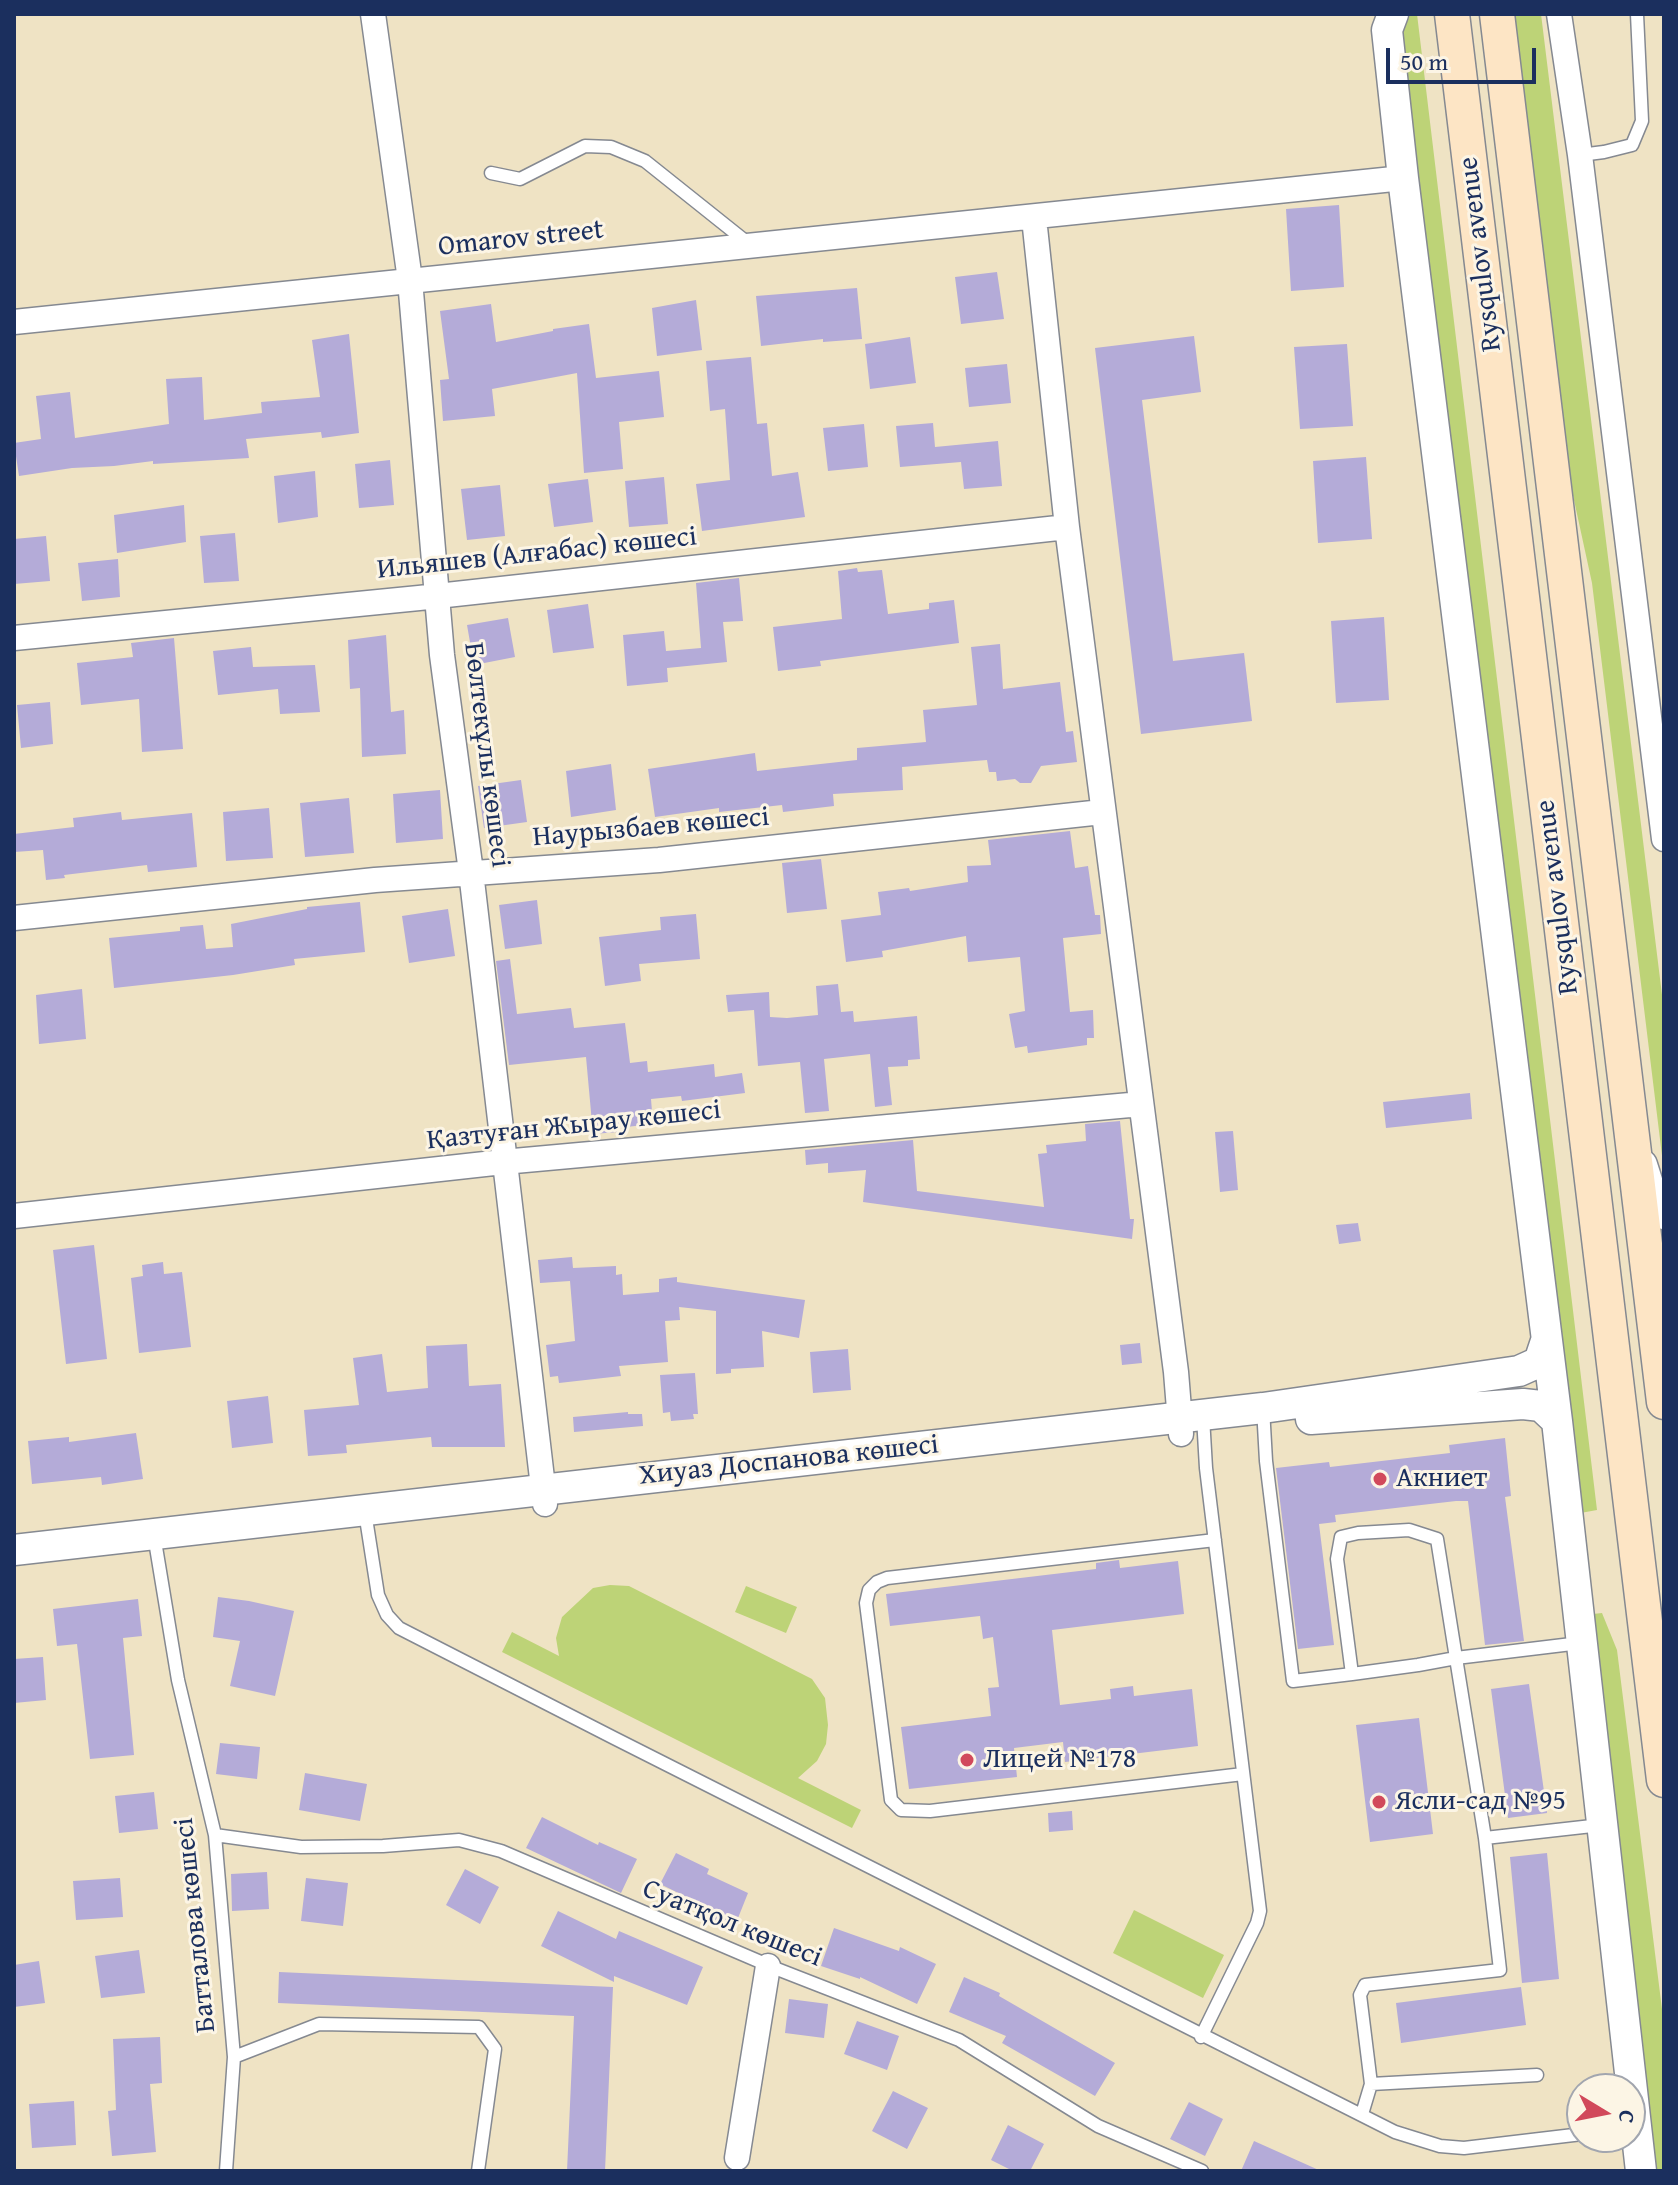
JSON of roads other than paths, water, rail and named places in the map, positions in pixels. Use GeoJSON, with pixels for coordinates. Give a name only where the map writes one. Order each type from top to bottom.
{"type":"FeatureCollection","features":[{"type":"Feature","properties":{"kind":"main road","name":"Rysqulov avenue"},"geometry":{"type":"LineString","coordinates":[[1452,14],[1664,1780]]}},
{"type":"Feature","properties":{"kind":"main road","name":"Rysqulov avenue"},"geometry":{"type":"LineString","coordinates":[[1497,14],[1664,1402]]}},
{"type":"Feature","properties":{"kind":"street","name":"Бөлтекұлы көшесі"},"geometry":{"type":"LineString","coordinates":[[373,14],[410,280],[436,596],[544,1496]]}},
{"type":"Feature","properties":{"kind":"street"},"geometry":{"type":"LineString","coordinates":[[1393,14],[1387,30],[1403,178],[1557,1421],[1627,2073]]}},
{"type":"Feature","properties":{"kind":"street"},"geometry":{"type":"LineString","coordinates":[[1559,14],[1580,155],[1664,839]]}},
{"type":"Feature","properties":{"kind":"street","name":"Omarov street"},"geometry":{"type":"LineString","coordinates":[[14,322],[1403,178]]}},
{"type":"Feature","properties":{"kind":"street"},"geometry":{"type":"LineString","coordinates":[[1034,218],[1102,812],[1176,1372],[1192,1424]]}},
{"type":"Feature","properties":{"kind":"street","name":"Ильяшев (Алғабас) көшесі"},"geometry":{"type":"LineString","coordinates":[[14,638],[436,596],[1067,527]]}},
{"type":"Feature","properties":{"kind":"street","name":"Наурызбаев көшесі"},"geometry":{"type":"LineString","coordinates":[[14,918],[471,872],[659,860],[1102,812]]}},
{"type":"Feature","properties":{"kind":"street","name":"Қазтуған Жырау көшесі"},"geometry":{"type":"LineString","coordinates":[[14,1216],[503,1162],[1141,1104]]}},
{"type":"Feature","properties":{"kind":"street"},"geometry":{"type":"LineString","coordinates":[[1629,1123],[1650,1190],[1664,1214]]}},
{"type":"Feature","properties":{"kind":"street","name":"Хиуаз Доспанова көшесі"},"geometry":{"type":"LineString","coordinates":[[14,1568],[155,1543],[366,1517],[1263,1415],[1519,1371],[1539,1362],[1546,1341]]}},
{"type":"Feature","properties":{"kind":"street","name":"Хиуаз Доспанова көшесі"},"geometry":{"type":"LineString","coordinates":[[1263,1415],[1523,1404],[1541,1406],[1557,1421]]}},
{"type":"Feature","properties":{"kind":"street","name":"Хиуаз Доспанова көшесі"},"geometry":{"type":"LineString","coordinates":[[14,1550],[155,1543]]}},
{"type":"Feature","properties":{"kind":"street"},"geometry":{"type":"LineString","coordinates":[[737,2158],[768,1966]]}},
{"type":"Feature","properties":{"kind":"lane"},"geometry":{"type":"LineString","coordinates":[[1580,155],[1632,145],[1642,121],[1637,14]]}},
{"type":"Feature","properties":{"kind":"lane"},"geometry":{"type":"LineString","coordinates":[[491,173],[520,179],[585,146],[611,147],[645,161],[752,246]]}},
{"type":"Feature","properties":{"kind":"lane"},"geometry":{"type":"LineString","coordinates":[[1263,1415],[1293,1681],[1580,1643]]}},
{"type":"Feature","properties":{"kind":"lane"},"geometry":{"type":"LineString","coordinates":[[1192,1424],[1215,1540],[1260,1911],[1201,2037]]}},
{"type":"Feature","properties":{"kind":"lane"},"geometry":{"type":"LineString","coordinates":[[366,1517],[378,1595],[387,1615],[399,1628],[1201,2037],[1395,2132],[1415,2140],[1464,2148],[1566,2136]]}},
{"type":"Feature","properties":{"kind":"lane"},"geometry":{"type":"LineString","coordinates":[[1352,1674],[1337,1559],[1341,1537],[1409,1530],[1437,1539],[1485,1838],[1500,1970],[1365,1985],[1360,1995],[1371,2084],[1362,2114]]}},
{"type":"Feature","properties":{"kind":"lane"},"geometry":{"type":"LineString","coordinates":[[1215,1540],[887,1578],[869,1590],[866,1603],[891,1800],[901,1810],[915,1813],[1243,1774]]}},
{"type":"Feature","properties":{"kind":"lane","name":"Батталова көшесі"},"geometry":{"type":"LineString","coordinates":[[155,1543],[178,1680],[215,1835],[234,2057],[226,2171]]}},
{"type":"Feature","properties":{"kind":"lane"},"geometry":{"type":"LineString","coordinates":[[1485,1838],[1601,1825]]}},
{"type":"Feature","properties":{"kind":"lane","name":"Суатқол көшесі"},"geometry":{"type":"LineString","coordinates":[[215,1835],[301,1847],[383,1846],[459,1840],[501,1851],[768,1966],[959,2040],[1098,2126],[1202,2171]]}},
{"type":"Feature","properties":{"kind":"lane"},"geometry":{"type":"LineString","coordinates":[[234,2057],[319,2024],[479,2027],[495,2049],[478,2171]]}},
{"type":"Feature","properties":{"kind":"lane"},"geometry":{"type":"LineString","coordinates":[[1371,2084],[1537,2075]]}},
{"type":"Feature","properties":{"kind":"place","name":"Акниет"},"geometry":{"type":"Point","coordinates":[1380,1479]}},
{"type":"Feature","properties":{"kind":"place","name":"Лицей №178"},"geometry":{"type":"Point","coordinates":[967,1760]}},
{"type":"Feature","properties":{"kind":"place","name":"Ясли-сад №95"},"geometry":{"type":"Point","coordinates":[1379,1802]}}]}
